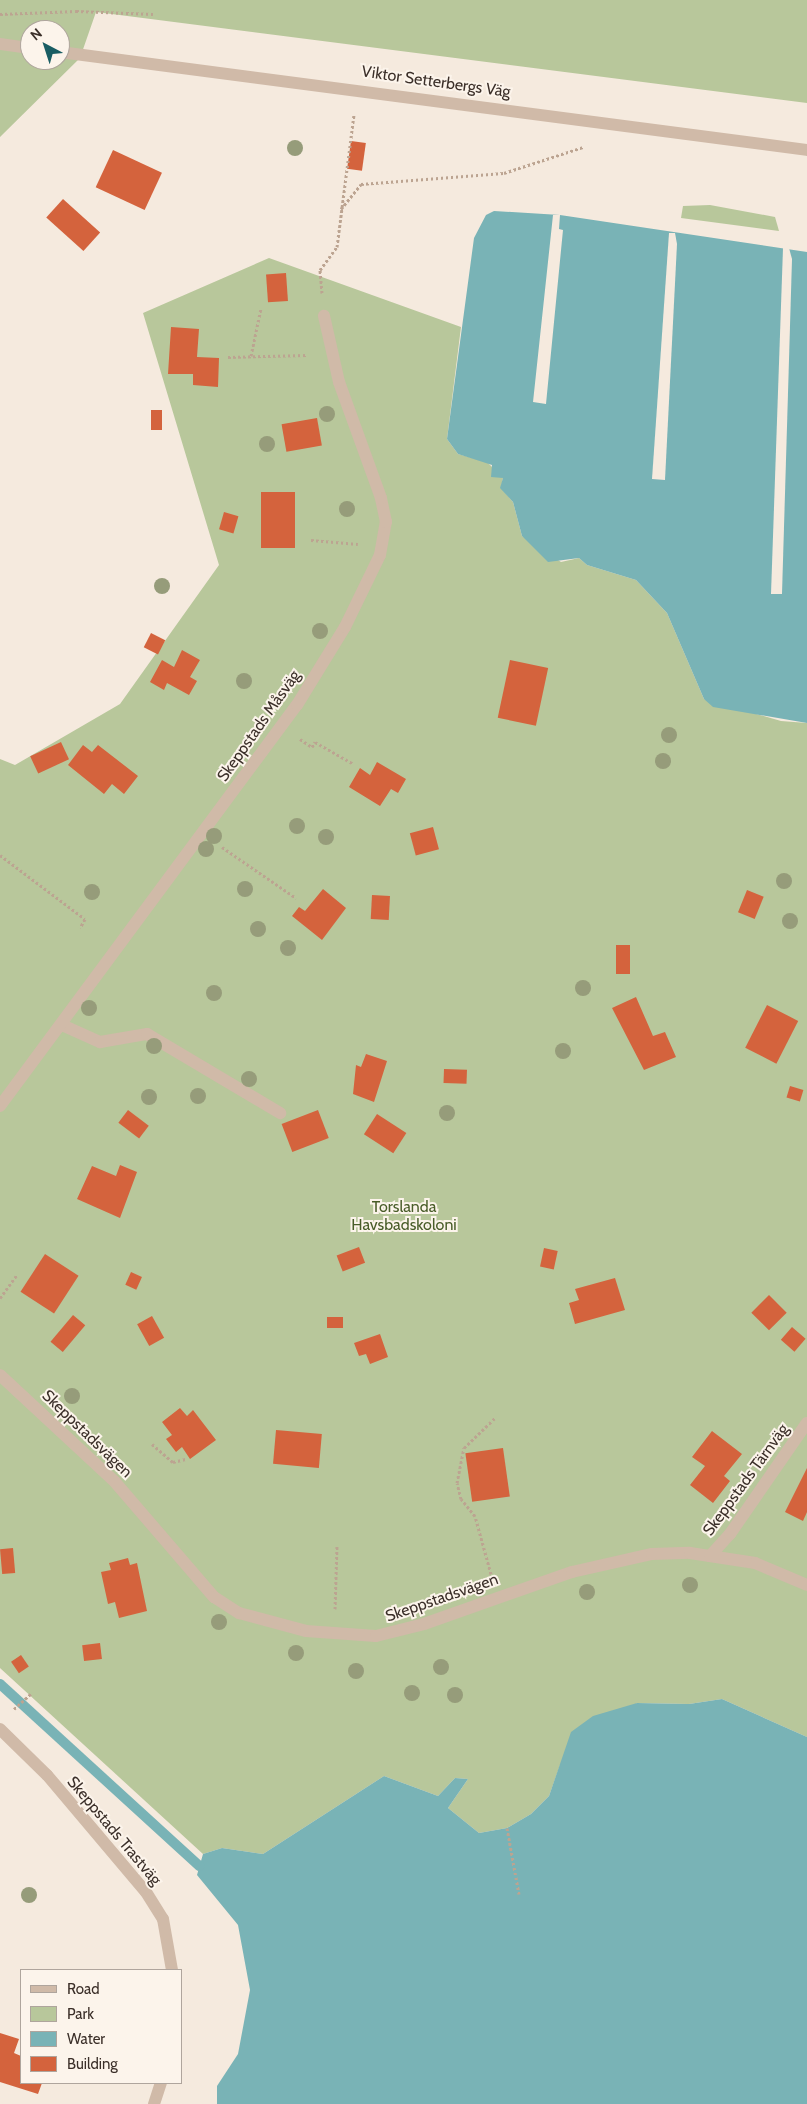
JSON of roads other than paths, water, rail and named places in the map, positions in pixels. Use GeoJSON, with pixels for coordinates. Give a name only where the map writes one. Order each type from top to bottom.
{"type":"FeatureCollection","features":[{"type":"Feature","properties":{"kind":"street"},"geometry":{"type":"LineString","coordinates":[[0,44],[20,47]]}},
{"type":"Feature","properties":{"kind":"street","name":"Viktor Setterbergs Väg"},"geometry":{"type":"LineString","coordinates":[[70,53],[354,87],[807,150]]}},
{"type":"Feature","properties":{"kind":"street","name":"Skeppstads Måsväg"},"geometry":{"type":"LineString","coordinates":[[0,1106],[62,1025],[281,727],[345,627],[382,546],[386,522],[381,498],[340,382],[335,354],[324,316]]}},
{"type":"Feature","properties":{"kind":"street"},"geometry":{"type":"LineString","coordinates":[[62,1025],[100,1042],[147,1034],[280,1113]]}},
{"type":"Feature","properties":{"kind":"street","name":"Skeppstadsvägen"},"geometry":{"type":"LineString","coordinates":[[0,1375],[115,1482],[214,1597],[239,1612],[332,1635],[376,1636],[615,1561],[652,1554],[710,1556],[755,1563],[807,1585]]}},
{"type":"Feature","properties":{"kind":"street","name":"Skeppstads Tärnväg"},"geometry":{"type":"LineString","coordinates":[[710,1556],[730,1534],[807,1423]]}},
{"type":"Feature","properties":{"kind":"street","name":"Skeppstads Trastväg"},"geometry":{"type":"LineString","coordinates":[[0,1729],[47,1776],[146,1892],[163,1919],[172,1969]]}},
{"type":"Feature","properties":{"kind":"street"},"geometry":{"type":"LineString","coordinates":[[154,2104],[161,2084]]}},
{"type":"Feature","properties":{"kind":"water"},"geometry":{"type":"Polygon","coordinates":[[[494,211],[560,215],[807,252],[807,723],[713,707],[704,699],[667,613],[636,580],[587,565],[579,558],[548,562],[522,536],[513,502],[500,488],[503,478],[491,477],[492,465],[458,454],[447,439],[474,238],[486,215],[494,211]]]}},
{"type":"Feature","properties":{"kind":"water"},"geometry":{"type":"Polygon","coordinates":[[[722,1699],[807,1737],[807,2104],[217,2104],[217,2086],[238,2054],[250,1990],[238,1925],[197,1875],[203,1854],[222,1848],[263,1854],[384,1776],[438,1796],[455,1778],[468,1779],[448,1808],[479,1833],[507,1828],[531,1814],[549,1796],[571,1732],[593,1716],[637,1703],[689,1704],[722,1699]]]}},
{"type":"Feature","properties":{"kind":"waterway"},"geometry":{"type":"LineString","coordinates":[[0,1684],[199,1866]]}},
{"type":"Feature","properties":{"kind":"park label","name":"Torslanda Havsbadskoloni"},"geometry":{"type":"Point","coordinates":[404,1216]}}]}
